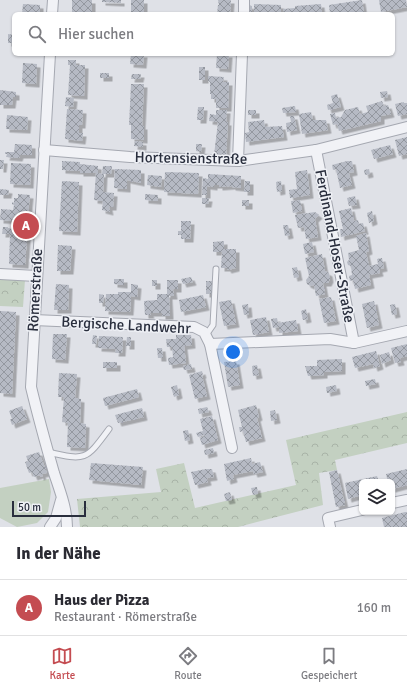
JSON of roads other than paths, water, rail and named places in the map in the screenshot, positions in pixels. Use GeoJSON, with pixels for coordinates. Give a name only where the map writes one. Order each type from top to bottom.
{"type":"FeatureCollection","features":[{"type":"Feature","properties":{"kind":"street"},"geometry":{"type":"LineString","coordinates":[[52,12],[53,0]]}},
{"type":"Feature","properties":{"kind":"street"},"geometry":{"type":"LineString","coordinates":[[244,0],[244,12]]}},
{"type":"Feature","properties":{"kind":"street","name":"Römerstraße"},"geometry":{"type":"LineString","coordinates":[[50,56],[36,276],[31,387],[62,498],[67,518],[67,527]]}},
{"type":"Feature","properties":{"kind":"street"},"geometry":{"type":"LineString","coordinates":[[238,161],[242,56]]}},
{"type":"Feature","properties":{"kind":"street","name":"Hortensienstraße"},"geometry":{"type":"LineString","coordinates":[[44,150],[130,157],[238,161],[316,150],[407,127]]}},
{"type":"Feature","properties":{"kind":"street","name":"Ferdinand-Hoser-Straße"},"geometry":{"type":"LineString","coordinates":[[316,150],[354,343]]}},
{"type":"Feature","properties":{"kind":"street"},"geometry":{"type":"LineString","coordinates":[[0,274],[36,276]]}},
{"type":"Feature","properties":{"kind":"street","name":"Bergische Landwehr"},"geometry":{"type":"LineString","coordinates":[[34,320],[194,327],[204,332],[208,339],[232,448]]}},
{"type":"Feature","properties":{"kind":"street","name":"Bergische Landwehr"},"geometry":{"type":"LineString","coordinates":[[208,339],[330,339],[354,343],[407,331]]}},
{"type":"Feature","properties":{"kind":"street"},"geometry":{"type":"LineString","coordinates":[[50,527],[56,518],[62,498]]}},
{"type":"Feature","properties":{"kind":"street"},"geometry":{"type":"LineString","coordinates":[[395,502],[407,500]]}},
{"type":"Feature","properties":{"kind":"street"},"geometry":{"type":"LineString","coordinates":[[330,527],[328,518],[359,511]]}},
{"type":"Feature","properties":{"kind":"lane"},"geometry":{"type":"LineString","coordinates":[[208,339],[212,325],[216,269]]}},
{"type":"Feature","properties":{"kind":"lane"},"geometry":{"type":"LineString","coordinates":[[48,452],[72,458],[85,456],[95,448],[109,429]]}},
{"type":"Feature","properties":{"kind":"place","name":"Haus der Pizza"},"geometry":{"type":"Point","coordinates":[26,226]}}]}
